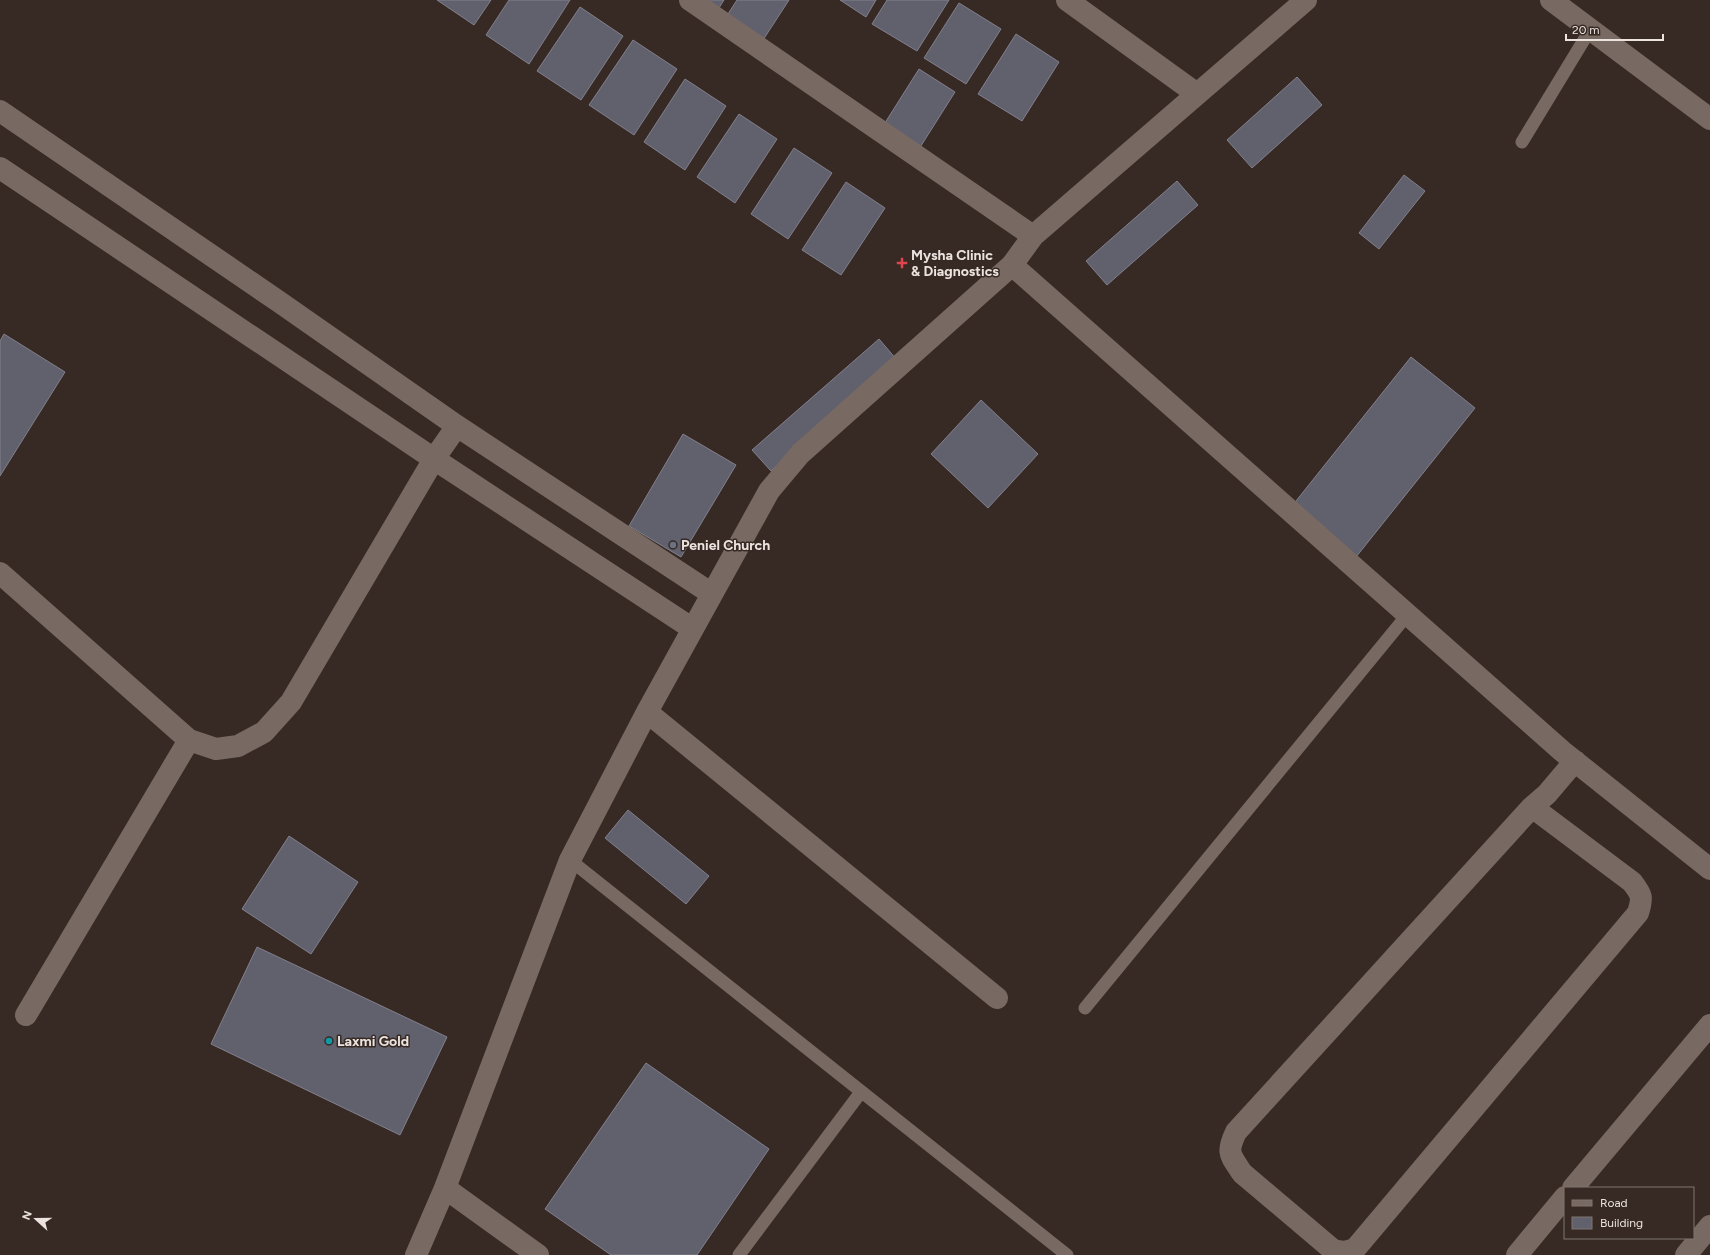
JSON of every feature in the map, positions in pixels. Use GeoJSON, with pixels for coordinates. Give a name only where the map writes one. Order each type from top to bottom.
{"type":"FeatureCollection","features":[{"type":"Feature","properties":{"kind":"street"},"geometry":{"type":"LineString","coordinates":[[690,0],[1033,236]]}},
{"type":"Feature","properties":{"kind":"street"},"geometry":{"type":"LineString","coordinates":[[1067,0],[1197,94]]}},
{"type":"Feature","properties":{"kind":"street"},"geometry":{"type":"LineString","coordinates":[[416,1255],[445,1188],[570,860],[647,712],[769,491],[800,454],[1012,266],[1033,236],[1306,0]]}},
{"type":"Feature","properties":{"kind":"street"},"geometry":{"type":"LineString","coordinates":[[1551,0],[1710,118]]}},
{"type":"Feature","properties":{"kind":"street"},"geometry":{"type":"LineString","coordinates":[[0,111],[278,301],[457,426],[712,594]]}},
{"type":"Feature","properties":{"kind":"street"},"geometry":{"type":"LineString","coordinates":[[0,168],[434,459],[694,629]]}},
{"type":"Feature","properties":{"kind":"street"},"geometry":{"type":"LineString","coordinates":[[1012,266],[1575,761],[1710,869]]}},
{"type":"Feature","properties":{"kind":"street"},"geometry":{"type":"LineString","coordinates":[[0,573],[189,740],[216,749],[238,746],[264,732],[291,702],[434,459],[457,426]]}},
{"type":"Feature","properties":{"kind":"street"},"geometry":{"type":"LineString","coordinates":[[647,712],[997,998]]}},
{"type":"Feature","properties":{"kind":"street"},"geometry":{"type":"LineString","coordinates":[[26,1015],[189,740]]}},
{"type":"Feature","properties":{"kind":"street"},"geometry":{"type":"LineString","coordinates":[[1532,807],[1632,882],[1641,893],[1642,901],[1638,913],[1355,1249],[1344,1252],[1333,1250],[1242,1173],[1232,1158],[1229,1146],[1236,1132],[1532,807],[1547,794],[1575,761]]}},
{"type":"Feature","properties":{"kind":"street"},"geometry":{"type":"LineString","coordinates":[[1574,1187],[1710,1025]]}},
{"type":"Feature","properties":{"kind":"street"},"geometry":{"type":"LineString","coordinates":[[445,1188],[538,1255]]}},
{"type":"Feature","properties":{"kind":"street"},"geometry":{"type":"LineString","coordinates":[[1517,1255],[1564,1199]]}},
{"type":"Feature","properties":{"kind":"street"},"geometry":{"type":"LineString","coordinates":[[1686,1255],[1710,1226]]}},
{"type":"Feature","properties":{"kind":"lane"},"geometry":{"type":"LineString","coordinates":[[1522,142],[1590,30]]}},
{"type":"Feature","properties":{"kind":"lane"},"geometry":{"type":"LineString","coordinates":[[1085,1008],[1408,614]]}},
{"type":"Feature","properties":{"kind":"lane"},"geometry":{"type":"LineString","coordinates":[[570,860],[1067,1255]]}},
{"type":"Feature","properties":{"kind":"lane"},"geometry":{"type":"LineString","coordinates":[[738,1255],[861,1092]]}},
{"type":"Feature","properties":{"kind":"building"},"geometry":{"type":"Polygon","coordinates":[[[437,0],[491,0],[474,25],[437,0]]]}},
{"type":"Feature","properties":{"kind":"building"},"geometry":{"type":"Polygon","coordinates":[[[509,0],[570,0],[529,64],[486,35],[509,0]]]}},
{"type":"Feature","properties":{"kind":"building"},"geometry":{"type":"Polygon","coordinates":[[[700,0],[724,0],[717,11],[700,0]]]}},
{"type":"Feature","properties":{"kind":"building"},"geometry":{"type":"Polygon","coordinates":[[[737,0],[789,0],[763,40],[726,17],[737,0]]]}},
{"type":"Feature","properties":{"kind":"building"},"geometry":{"type":"Polygon","coordinates":[[[840,0],[876,0],[866,17],[840,0]]]}},
{"type":"Feature","properties":{"kind":"building"},"geometry":{"type":"Polygon","coordinates":[[[887,0],[949,0],[917,51],[872,24],[887,0]]]}},
{"type":"Feature","properties":{"kind":"building"},"geometry":{"type":"Polygon","coordinates":[[[959,3],[1001,29],[966,84],[924,58],[959,3]]]}},
{"type":"Feature","properties":{"kind":"building"},"geometry":{"type":"Polygon","coordinates":[[[580,7],[623,36],[581,100],[537,71],[580,7]]]}},
{"type":"Feature","properties":{"kind":"building"},"geometry":{"type":"Polygon","coordinates":[[[1016,34],[1059,62],[1022,121],[978,94],[1016,34]]]}},
{"type":"Feature","properties":{"kind":"building"},"geometry":{"type":"Polygon","coordinates":[[[633,40],[677,69],[634,135],[589,105],[633,40]]]}},
{"type":"Feature","properties":{"kind":"building"},"geometry":{"type":"Polygon","coordinates":[[[919,69],[955,92],[919,149],[883,126],[919,69]]]}},
{"type":"Feature","properties":{"kind":"building"},"geometry":{"type":"Polygon","coordinates":[[[1297,77],[1322,105],[1252,168],[1227,140],[1297,77]]]}},
{"type":"Feature","properties":{"kind":"building"},"geometry":{"type":"Polygon","coordinates":[[[685,79],[726,106],[685,170],[644,142],[685,79]]]}},
{"type":"Feature","properties":{"kind":"building"},"geometry":{"type":"Polygon","coordinates":[[[739,114],[777,139],[735,203],[697,177],[739,114]]]}},
{"type":"Feature","properties":{"kind":"building"},"geometry":{"type":"Polygon","coordinates":[[[794,148],[832,173],[788,239],[751,214],[794,148]]]}},
{"type":"Feature","properties":{"kind":"building"},"geometry":{"type":"Polygon","coordinates":[[[1404,175],[1425,191],[1379,249],[1359,233],[1404,175]]]}},
{"type":"Feature","properties":{"kind":"building"},"geometry":{"type":"Polygon","coordinates":[[[1177,181],[1198,205],[1107,285],[1086,261],[1177,181]]]}},
{"type":"Feature","properties":{"kind":"building"},"geometry":{"type":"Polygon","coordinates":[[[846,182],[885,208],[841,275],[802,250],[846,182]]]}},
{"type":"Feature","properties":{"kind":"building"},"geometry":{"type":"Polygon","coordinates":[[[4,334],[65,372],[0,476],[0,341],[4,334]]]}},
{"type":"Feature","properties":{"kind":"building"},"geometry":{"type":"Polygon","coordinates":[[[879,339],[897,360],[771,471],[752,450],[879,339]]]}},
{"type":"Feature","properties":{"kind":"building"},"geometry":{"type":"Polygon","coordinates":[[[1411,357],[1475,408],[1356,557],[1292,506],[1411,357]]]}},
{"type":"Feature","properties":{"kind":"building"},"geometry":{"type":"Polygon","coordinates":[[[981,400],[1038,454],[988,508],[931,454],[981,400]]]}},
{"type":"Feature","properties":{"kind":"building"},"geometry":{"type":"Polygon","coordinates":[[[683,434],[736,465],[681,557],[629,526],[683,434]]]}},
{"type":"Feature","properties":{"kind":"building"},"geometry":{"type":"Polygon","coordinates":[[[628,810],[709,876],[686,904],[605,838],[628,810]]]}},
{"type":"Feature","properties":{"kind":"building"},"geometry":{"type":"Polygon","coordinates":[[[289,836],[358,882],[311,954],[242,909],[289,836]]]}},
{"type":"Feature","properties":{"kind":"building","name":"Laxmi Gold"},"geometry":{"type":"Polygon","coordinates":[[[257,947],[447,1037],[400,1135],[211,1044],[257,947]]]}},
{"type":"Feature","properties":{"kind":"building"},"geometry":{"type":"Polygon","coordinates":[[[646,1063],[769,1149],[697,1255],[611,1255],[545,1209],[646,1063]]]}},
{"type":"Feature","properties":{"kind":"place","name":"Mysha Clinic & Diagnostics"},"geometry":{"type":"Point","coordinates":[902,263]}},
{"type":"Feature","properties":{"kind":"place","name":"Peniel Church"},"geometry":{"type":"Point","coordinates":[673,545]}},
{"type":"Feature","properties":{"kind":"place","name":"Laxmi Gold"},"geometry":{"type":"Point","coordinates":[329,1041]}}]}
